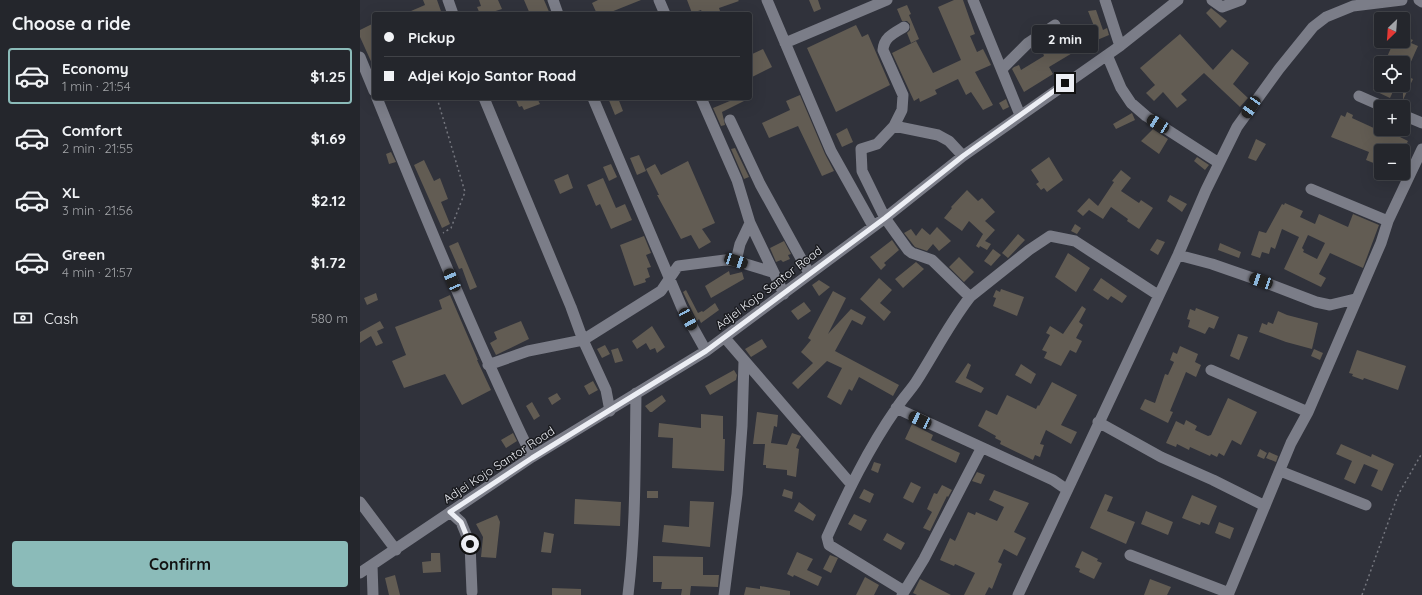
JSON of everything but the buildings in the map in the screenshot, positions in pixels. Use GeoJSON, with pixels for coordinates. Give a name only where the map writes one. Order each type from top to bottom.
{"type":"FeatureCollection","features":[{"type":"Feature","properties":{"kind":"street"},"geometry":{"type":"LineString","coordinates":[[448,0],[452,12]]}},
{"type":"Feature","properties":{"kind":"street"},"geometry":{"type":"LineString","coordinates":[[553,0],[557,12]]}},
{"type":"Feature","properties":{"kind":"street"},"geometry":{"type":"LineString","coordinates":[[659,0],[664,12]]}},
{"type":"Feature","properties":{"kind":"street"},"geometry":{"type":"LineString","coordinates":[[767,0],[831,151],[873,226]]}},
{"type":"Feature","properties":{"kind":"street"},"geometry":{"type":"LineString","coordinates":[[785,43],[887,0]]}},
{"type":"Feature","properties":{"kind":"street"},"geometry":{"type":"LineString","coordinates":[[973,0],[1020,114]]}},
{"type":"Feature","properties":{"kind":"street"},"geometry":{"type":"LineString","coordinates":[[1105,0],[1120,46]]}},
{"type":"Feature","properties":{"kind":"street","name":"Adjei Kojo Santor Road"},"geometry":{"type":"LineString","coordinates":[[360,573],[532,458],[610,411],[636,393],[725,338],[885,218],[963,156],[1020,114],[1120,46],[1178,0]]}},
{"type":"Feature","properties":{"kind":"street"},"geometry":{"type":"LineString","coordinates":[[1212,0],[1222,8],[1241,0]]}},
{"type":"Feature","properties":{"kind":"street"},"geometry":{"type":"LineString","coordinates":[[1339,0],[1353,6]]}},
{"type":"Feature","properties":{"kind":"street"},"geometry":{"type":"LineString","coordinates":[[1018,595],[1066,489],[1178,255],[1237,127],[1258,97],[1313,27],[1326,16],[1353,6],[1402,0]]}},
{"type":"Feature","properties":{"kind":"street"},"geometry":{"type":"LineString","coordinates":[[1002,68],[1028,43],[1055,25]]}},
{"type":"Feature","properties":{"kind":"street"},"geometry":{"type":"LineString","coordinates":[[904,27],[889,36],[884,45],[884,54],[903,96],[902,110],[894,126],[877,144],[861,149],[862,171],[885,218],[908,250],[932,260],[970,297]]}},
{"type":"Feature","properties":{"kind":"street"},"geometry":{"type":"LineString","coordinates":[[1107,55],[1121,88],[1131,104],[1146,116],[1220,163]]}},
{"type":"Feature","properties":{"kind":"street"},"geometry":{"type":"LineString","coordinates":[[360,57],[372,86]]}},
{"type":"Feature","properties":{"kind":"street"},"geometry":{"type":"LineString","coordinates":[[1358,96],[1374,103]]}},
{"type":"Feature","properties":{"kind":"street"},"geometry":{"type":"LineString","coordinates":[[378,100],[488,365],[532,458]]}},
{"type":"Feature","properties":{"kind":"street"},"geometry":{"type":"LineString","coordinates":[[485,100],[571,307],[583,340],[606,390],[610,411]]}},
{"type":"Feature","properties":{"kind":"street"},"geometry":{"type":"LineString","coordinates":[[594,100],[682,308],[706,351]]}},
{"type":"Feature","properties":{"kind":"street"},"geometry":{"type":"LineString","coordinates":[[702,100],[737,180],[750,223],[772,272],[784,294]]}},
{"type":"Feature","properties":{"kind":"street"},"geometry":{"type":"LineString","coordinates":[[1410,118],[1422,123]]}},
{"type":"Feature","properties":{"kind":"street"},"geometry":{"type":"LineString","coordinates":[[730,120],[760,184],[810,273]]}},
{"type":"Feature","properties":{"kind":"street"},"geometry":{"type":"LineString","coordinates":[[894,126],[938,135],[948,141],[963,156]]}},
{"type":"Feature","properties":{"kind":"street"},"geometry":{"type":"LineString","coordinates":[[1130,555],[1228,594],[1291,443],[1308,412],[1355,299],[1381,243],[1388,221],[1422,149]]}},
{"type":"Feature","properties":{"kind":"street"},"geometry":{"type":"LineString","coordinates":[[1311,189],[1388,221]]}},
{"type":"Feature","properties":{"kind":"street"},"geometry":{"type":"LineString","coordinates":[[736,261],[740,244],[750,223]]}},
{"type":"Feature","properties":{"kind":"street"},"geometry":{"type":"LineString","coordinates":[[981,449],[924,559],[903,593],[829,545],[827,542],[827,537],[851,484],[896,408],[916,383],[941,340],[970,297],[1029,250],[1050,236],[1075,241],[1158,295]]}},
{"type":"Feature","properties":{"kind":"street"},"geometry":{"type":"LineString","coordinates":[[1178,255],[1212,264],[1316,302],[1330,305],[1355,299]]}},
{"type":"Feature","properties":{"kind":"street"},"geometry":{"type":"LineString","coordinates":[[488,365],[528,351],[583,340],[661,291],[678,266],[725,260],[736,261],[772,272]]}},
{"type":"Feature","properties":{"kind":"street"},"geometry":{"type":"LineString","coordinates":[[725,338],[851,484]]}},
{"type":"Feature","properties":{"kind":"street"},"geometry":{"type":"LineString","coordinates":[[724,595],[736,494],[742,426],[744,361]]}},
{"type":"Feature","properties":{"kind":"street"},"geometry":{"type":"LineString","coordinates":[[1211,370],[1308,412]]}},
{"type":"Feature","properties":{"kind":"street"},"geometry":{"type":"LineString","coordinates":[[628,595],[634,499],[636,393]]}},
{"type":"Feature","properties":{"kind":"street"},"geometry":{"type":"LineString","coordinates":[[896,408],[981,449],[1053,480],[1066,489]]}},
{"type":"Feature","properties":{"kind":"street"},"geometry":{"type":"LineString","coordinates":[[1098,422],[1161,457],[1266,506]]}},
{"type":"Feature","properties":{"kind":"street"},"geometry":{"type":"LineString","coordinates":[[1280,471],[1366,505]]}},
{"type":"Feature","properties":{"kind":"street"},"geometry":{"type":"LineString","coordinates":[[360,502],[396,550]]}},
{"type":"Feature","properties":{"kind":"street"},"geometry":{"type":"LineString","coordinates":[[450,512],[461,522],[470,544],[472,592]]}},
{"type":"Feature","properties":{"kind":"street"},"geometry":{"type":"LineString","coordinates":[[372,565],[373,595]]}},
{"type":"Feature","properties":{"kind":"path"},"geometry":{"type":"LineString","coordinates":[[434,238],[451,228],[465,192],[438,100]]}},
{"type":"Feature","properties":{"kind":"path"},"geometry":{"type":"LineString","coordinates":[[1362,595],[1398,495],[1422,453]]}},
{"type":"Feature","properties":{"kind":"route"},"geometry":{"type":"LineString","coordinates":[[470,544],[461,522],[450,512],[532,458],[706,351],[885,218],[963,156],[1065,83]]}}]}
